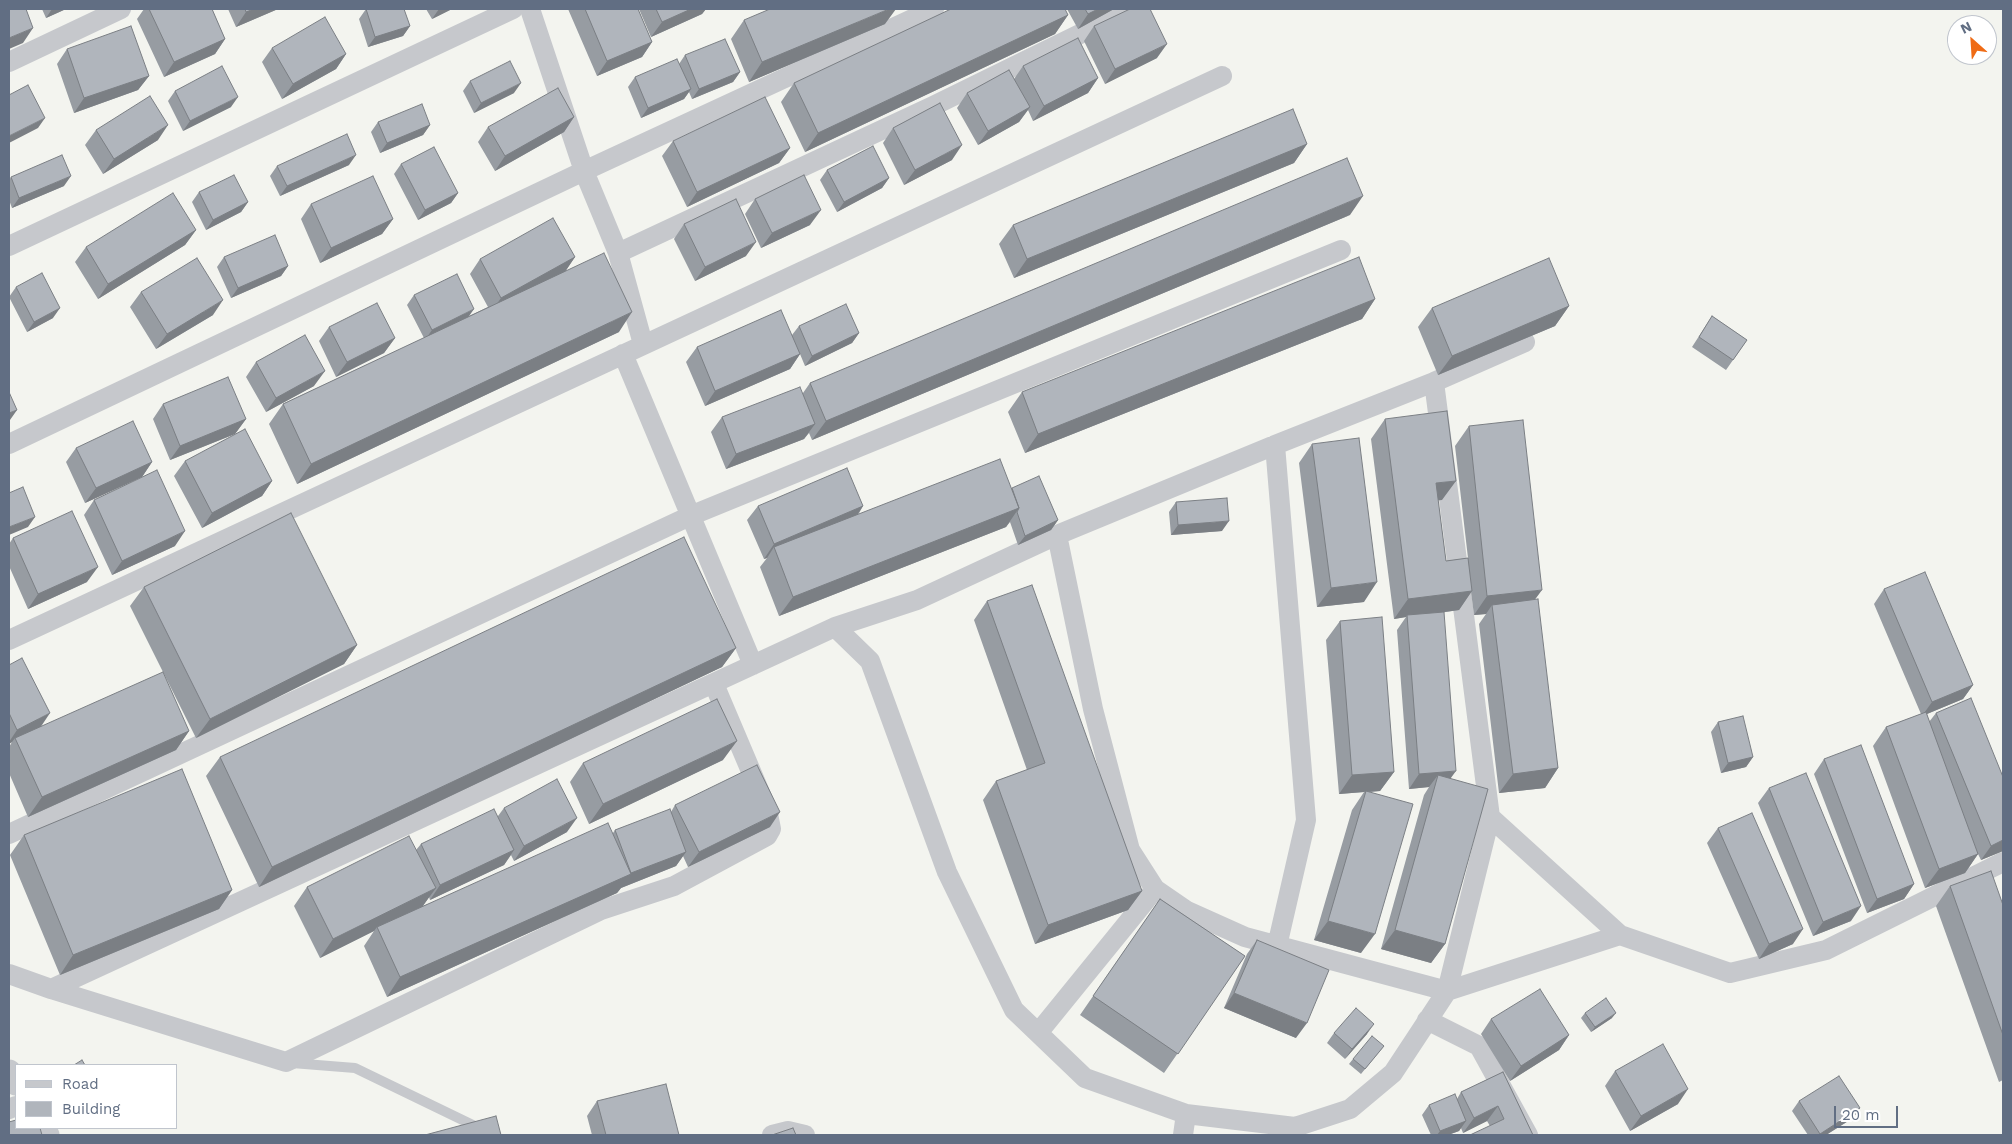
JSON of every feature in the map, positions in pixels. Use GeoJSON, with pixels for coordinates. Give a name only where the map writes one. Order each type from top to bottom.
{"type":"FeatureCollection","features":[{"type":"Feature","properties":{"kind":"street"},"geometry":{"type":"LineString","coordinates":[[9,62],[121,9]]}},
{"type":"Feature","properties":{"kind":"street"},"geometry":{"type":"LineString","coordinates":[[9,246],[513,9]]}},
{"type":"Feature","properties":{"kind":"street"},"geometry":{"type":"LineString","coordinates":[[530,9],[584,171],[618,253],[643,344]]}},
{"type":"Feature","properties":{"kind":"street"},"geometry":{"type":"LineString","coordinates":[[9,444],[584,171],[934,9]]}},
{"type":"Feature","properties":{"kind":"street"},"geometry":{"type":"LineString","coordinates":[[618,253],[933,106],[1131,9]]}},
{"type":"Feature","properties":{"kind":"street"},"geometry":{"type":"LineString","coordinates":[[9,640],[1222,76]]}},
{"type":"Feature","properties":{"kind":"street"},"geometry":{"type":"LineString","coordinates":[[9,834],[690,516],[1341,250]]}},
{"type":"Feature","properties":{"kind":"street"},"geometry":{"type":"LineString","coordinates":[[51,989],[835,627],[917,600],[1057,535],[1434,382],[1525,342]]}},
{"type":"Feature","properties":{"kind":"street"},"geometry":{"type":"LineString","coordinates":[[623,354],[753,666]]}},
{"type":"Feature","properties":{"kind":"street"},"geometry":{"type":"LineString","coordinates":[[835,627],[870,661],[947,872],[1014,1010],[1085,1078],[1186,1114],[1295,1127],[1350,1109],[1393,1073],[1447,991],[1490,817],[1434,382]]}},
{"type":"Feature","properties":{"kind":"street"},"geometry":{"type":"LineString","coordinates":[[1275,445],[1306,820],[1277,946]]}},
{"type":"Feature","properties":{"kind":"street"},"geometry":{"type":"LineString","coordinates":[[1057,535],[1093,709],[1130,850],[1155,889],[1187,911],[1244,938],[1447,991],[1620,935]]}},
{"type":"Feature","properties":{"kind":"street"},"geometry":{"type":"LineString","coordinates":[[9,974],[51,989],[286,1062],[601,910],[674,886],[767,836],[771,829],[767,809],[714,684]]}},
{"type":"Feature","properties":{"kind":"street"},"geometry":{"type":"LineString","coordinates":[[1490,817],[1620,935],[1730,973],[1826,950],[2003,862]]}},
{"type":"Feature","properties":{"kind":"street"},"geometry":{"type":"LineString","coordinates":[[1038,1033],[1155,889]]}},
{"type":"Feature","properties":{"kind":"street"},"geometry":{"type":"LineString","coordinates":[[1428,1020],[1479,1046],[1528,1135]]}},
{"type":"Feature","properties":{"kind":"street"},"geometry":{"type":"LineString","coordinates":[[1183,1135],[1186,1114]]}},
{"type":"Feature","properties":{"kind":"street"},"geometry":{"type":"LineString","coordinates":[[772,1135],[788,1131],[805,1135]]}},
{"type":"Feature","properties":{"kind":"lane"},"geometry":{"type":"LineString","coordinates":[[286,1062],[355,1068],[479,1128],[488,1135]]}},
{"type":"Feature","properties":{"kind":"building"},"geometry":{"type":"Polygon","coordinates":[[[9,9],[26,9],[33,28],[9,38],[9,9]]]}},
{"type":"Feature","properties":{"kind":"building"},"geometry":{"type":"Polygon","coordinates":[[[149,9],[212,9],[225,39],[174,62],[149,9]]]}},
{"type":"Feature","properties":{"kind":"building"},"geometry":{"type":"Polygon","coordinates":[[[366,9],[404,9],[410,26],[375,37],[366,9]]]}},
{"type":"Feature","properties":{"kind":"building"},"geometry":{"type":"Polygon","coordinates":[[[585,9],[638,9],[652,42],[607,61],[585,9]]]}},
{"type":"Feature","properties":{"kind":"building"},"geometry":{"type":"Polygon","coordinates":[[[656,9],[691,9],[662,22],[656,9]]]}},
{"type":"Feature","properties":{"kind":"building"},"geometry":{"type":"Polygon","coordinates":[[[770,9],[889,9],[762,62],[744,20],[770,9]]]}},
{"type":"Feature","properties":{"kind":"building"},"geometry":{"type":"Polygon","coordinates":[[[951,9],[1065,9],[1068,15],[818,133],[794,83],[951,9]]]}},
{"type":"Feature","properties":{"kind":"building"},"geometry":{"type":"Polygon","coordinates":[[[1085,9],[1098,9],[1088,14],[1085,9]]]}},
{"type":"Feature","properties":{"kind":"building"},"geometry":{"type":"Polygon","coordinates":[[[1130,9],[1150,9],[1167,44],[1115,69],[1094,26],[1130,9]]]}},
{"type":"Feature","properties":{"kind":"building"},"geometry":{"type":"Polygon","coordinates":[[[325,17],[346,54],[293,84],[272,48],[325,17]]]}},
{"type":"Feature","properties":{"kind":"building"},"geometry":{"type":"Polygon","coordinates":[[[131,26],[149,76],[84,98],[67,49],[131,26]]]}},
{"type":"Feature","properties":{"kind":"building"},"geometry":{"type":"Polygon","coordinates":[[[1078,38],[1098,78],[1044,106],[1023,66],[1078,38]]]}},
{"type":"Feature","properties":{"kind":"building"},"geometry":{"type":"Polygon","coordinates":[[[725,39],[740,72],[699,89],[685,55],[725,39]]]}},
{"type":"Feature","properties":{"kind":"building"},"geometry":{"type":"Polygon","coordinates":[[[677,59],[691,89],[648,108],[635,77],[677,59]]]}},
{"type":"Feature","properties":{"kind":"building"},"geometry":{"type":"Polygon","coordinates":[[[510,61],[521,83],[481,103],[470,81],[510,61]]]}},
{"type":"Feature","properties":{"kind":"building"},"geometry":{"type":"Polygon","coordinates":[[[222,66],[238,97],[190,121],[175,91],[222,66]]]}},
{"type":"Feature","properties":{"kind":"building"},"geometry":{"type":"Polygon","coordinates":[[[1009,70],[1030,107],[988,131],[967,93],[1009,70]]]}},
{"type":"Feature","properties":{"kind":"building"},"geometry":{"type":"Polygon","coordinates":[[[28,85],[45,118],[9,136],[9,95],[28,85]]]}},
{"type":"Feature","properties":{"kind":"building"},"geometry":{"type":"Polygon","coordinates":[[[558,88],[574,117],[505,156],[488,127],[558,88]]]}},
{"type":"Feature","properties":{"kind":"building"},"geometry":{"type":"Polygon","coordinates":[[[150,96],[168,125],[114,159],[96,130],[150,96]]]}},
{"type":"Feature","properties":{"kind":"building"},"geometry":{"type":"Polygon","coordinates":[[[765,97],[790,148],[697,192],[673,141],[765,97]]]}},
{"type":"Feature","properties":{"kind":"building"},"geometry":{"type":"Polygon","coordinates":[[[940,103],[962,145],[915,170],[893,128],[940,103]]]}},
{"type":"Feature","properties":{"kind":"building"},"geometry":{"type":"Polygon","coordinates":[[[422,104],[430,125],[387,143],[378,122],[422,104]]]}},
{"type":"Feature","properties":{"kind":"building"},"geometry":{"type":"Polygon","coordinates":[[[1293,109],[1307,144],[1027,259],[1013,225],[1293,109]]]}},
{"type":"Feature","properties":{"kind":"building"},"geometry":{"type":"Polygon","coordinates":[[[347,134],[356,155],[287,186],[277,166],[347,134]]]}},
{"type":"Feature","properties":{"kind":"building"},"geometry":{"type":"Polygon","coordinates":[[[873,146],[889,178],[844,202],[827,170],[873,146]]]}},
{"type":"Feature","properties":{"kind":"building"},"geometry":{"type":"Polygon","coordinates":[[[434,147],[458,193],[425,210],[401,164],[434,147]]]}},
{"type":"Feature","properties":{"kind":"building"},"geometry":{"type":"Polygon","coordinates":[[[62,155],[71,176],[19,198],[11,177],[62,155]]]}},
{"type":"Feature","properties":{"kind":"building"},"geometry":{"type":"Polygon","coordinates":[[[1347,158],[1363,196],[826,421],[810,383],[1347,158]]]}},
{"type":"Feature","properties":{"kind":"building"},"geometry":{"type":"Polygon","coordinates":[[[234,175],[248,202],[213,220],[199,192],[234,175]]]}},
{"type":"Feature","properties":{"kind":"building"},"geometry":{"type":"Polygon","coordinates":[[[804,175],[821,210],[772,233],[755,199],[804,175]]]}},
{"type":"Feature","properties":{"kind":"building"},"geometry":{"type":"Polygon","coordinates":[[[373,176],[393,219],[331,248],[311,204],[373,176]]]}},
{"type":"Feature","properties":{"kind":"building"},"geometry":{"type":"Polygon","coordinates":[[[173,193],[196,230],[108,284],[86,247],[173,193]]]}},
{"type":"Feature","properties":{"kind":"building"},"geometry":{"type":"Polygon","coordinates":[[[736,199],[756,242],[705,267],[684,224],[736,199]]]}},
{"type":"Feature","properties":{"kind":"building"},"geometry":{"type":"Polygon","coordinates":[[[553,218],[575,257],[501,298],[480,259],[553,218]]]}},
{"type":"Feature","properties":{"kind":"building"},"geometry":{"type":"Polygon","coordinates":[[[275,235],[288,266],[238,288],[224,257],[275,235]]]}},
{"type":"Feature","properties":{"kind":"building"},"geometry":{"type":"Polygon","coordinates":[[[604,253],[632,312],[311,464],[283,404],[604,253]]]}},
{"type":"Feature","properties":{"kind":"building"},"geometry":{"type":"Polygon","coordinates":[[[1359,257],[1375,299],[1038,434],[1022,392],[1359,257]]]}},
{"type":"Feature","properties":{"kind":"building"},"geometry":{"type":"Polygon","coordinates":[[[197,258],[223,300],[167,334],[141,292],[197,258]]]}},
{"type":"Feature","properties":{"kind":"building"},"geometry":{"type":"Polygon","coordinates":[[[1549,258],[1569,306],[1452,356],[1432,308],[1549,258]]]}},
{"type":"Feature","properties":{"kind":"building"},"geometry":{"type":"Polygon","coordinates":[[[42,273],[60,308],[34,322],[16,287],[42,273]]]}},
{"type":"Feature","properties":{"kind":"building"},"geometry":{"type":"Polygon","coordinates":[[[457,274],[474,309],[432,330],[414,295],[457,274]]]}},
{"type":"Feature","properties":{"kind":"building"},"geometry":{"type":"Polygon","coordinates":[[[377,303],[395,338],[347,362],[329,327],[377,303]]]}},
{"type":"Feature","properties":{"kind":"building"},"geometry":{"type":"Polygon","coordinates":[[[846,304],[859,333],[812,356],[799,326],[846,304]]]}},
{"type":"Feature","properties":{"kind":"building"},"geometry":{"type":"Polygon","coordinates":[[[781,310],[800,354],[715,391],[697,347],[781,310]]]}},
{"type":"Feature","properties":{"kind":"building"},"geometry":{"type":"Polygon","coordinates":[[[1712,316],[1747,340],[1733,360],[1699,337],[1712,316]]]}},
{"type":"Feature","properties":{"kind":"building"},"geometry":{"type":"Polygon","coordinates":[[[305,335],[325,371],[276,398],[256,362],[305,335]]]}},
{"type":"Feature","properties":{"kind":"building"},"geometry":{"type":"Polygon","coordinates":[[[228,377],[246,419],[180,446],[163,404],[228,377]]]}},
{"type":"Feature","properties":{"kind":"building"},"geometry":{"type":"Polygon","coordinates":[[[800,387],[815,424],[736,454],[722,417],[800,387]]]}},
{"type":"Feature","properties":{"kind":"building"},"geometry":{"type":"Polygon","coordinates":[[[9,392],[17,410],[9,413],[9,392]]]}},
{"type":"Feature","properties":{"kind":"building"},"geometry":{"type":"Polygon","coordinates":[[[1447,411],[1456,481],[1436,483],[1446,561],[1468,558],[1472,591],[1408,599],[1385,419],[1447,411]]]}},
{"type":"Feature","properties":{"kind":"building"},"geometry":{"type":"Polygon","coordinates":[[[1523,420],[1542,590],[1487,596],[1469,426],[1523,420]]]}},
{"type":"Feature","properties":{"kind":"building"},"geometry":{"type":"Polygon","coordinates":[[[133,421],[152,462],[96,488],[76,448],[133,421]]]}},
{"type":"Feature","properties":{"kind":"building"},"geometry":{"type":"Polygon","coordinates":[[[245,429],[272,481],[212,513],[185,461],[245,429]]]}},
{"type":"Feature","properties":{"kind":"building"},"geometry":{"type":"Polygon","coordinates":[[[1359,438],[1377,582],[1331,588],[1312,444],[1359,438]]]}},
{"type":"Feature","properties":{"kind":"building"},"geometry":{"type":"Polygon","coordinates":[[[1000,459],[1019,508],[793,597],[774,547],[1000,459]]]}},
{"type":"Feature","properties":{"kind":"building"},"geometry":{"type":"Polygon","coordinates":[[[847,468],[863,506],[774,544],[758,506],[847,468]]]}},
{"type":"Feature","properties":{"kind":"building"},"geometry":{"type":"Polygon","coordinates":[[[157,470],[185,531],[122,561],[94,500],[157,470]]]}},
{"type":"Feature","properties":{"kind":"building"},"geometry":{"type":"Polygon","coordinates":[[[1039,476],[1058,520],[1025,536],[1017,512],[1019,508],[1012,488],[1039,476]]]}},
{"type":"Feature","properties":{"kind":"building"},"geometry":{"type":"Polygon","coordinates":[[[23,487],[35,517],[9,527],[9,493],[23,487]]]}},
{"type":"Feature","properties":{"kind":"building"},"geometry":{"type":"Polygon","coordinates":[[[1227,498],[1229,521],[1178,525],[1176,502],[1227,498]]]}},
{"type":"Feature","properties":{"kind":"building"},"geometry":{"type":"Polygon","coordinates":[[[72,511],[98,567],[38,594],[13,538],[72,511]]]}},
{"type":"Feature","properties":{"kind":"building"},"geometry":{"type":"Polygon","coordinates":[[[291,513],[357,645],[210,719],[144,587],[291,513]]]}},
{"type":"Feature","properties":{"kind":"building"},"geometry":{"type":"Polygon","coordinates":[[[684,537],[736,648],[272,867],[220,757],[684,537]]]}},
{"type":"Feature","properties":{"kind":"building"},"geometry":{"type":"Polygon","coordinates":[[[1925,572],[1973,685],[1932,702],[1884,589],[1925,572]]]}},
{"type":"Feature","properties":{"kind":"building"},"geometry":{"type":"Polygon","coordinates":[[[1032,585],[1142,891],[1048,925],[996,781],[1045,763],[987,601],[1032,585]]]}},
{"type":"Feature","properties":{"kind":"building"},"geometry":{"type":"Polygon","coordinates":[[[1538,599],[1558,768],[1513,774],[1492,605],[1538,599]]]}},
{"type":"Feature","properties":{"kind":"building"},"geometry":{"type":"Polygon","coordinates":[[[1444,612],[1456,771],[1419,774],[1407,615],[1444,612]]]}},
{"type":"Feature","properties":{"kind":"building"},"geometry":{"type":"Polygon","coordinates":[[[1382,617],[1394,772],[1352,775],[1340,621],[1382,617]]]}},
{"type":"Feature","properties":{"kind":"building"},"geometry":{"type":"Polygon","coordinates":[[[22,658],[50,713],[17,730],[9,713],[9,665],[22,658]]]}},
{"type":"Feature","properties":{"kind":"building"},"geometry":{"type":"Polygon","coordinates":[[[163,672],[189,731],[42,797],[15,738],[163,672]]]}},
{"type":"Feature","properties":{"kind":"building"},"geometry":{"type":"Polygon","coordinates":[[[1971,698],[2003,777],[2003,840],[1991,846],[1936,713],[1971,698]]]}},
{"type":"Feature","properties":{"kind":"building"},"geometry":{"type":"Polygon","coordinates":[[[717,699],[737,741],[603,804],[583,763],[717,699]]]}},
{"type":"Feature","properties":{"kind":"building"},"geometry":{"type":"Polygon","coordinates":[[[1926,712],[1978,854],[1939,869],[1886,727],[1926,712]]]}},
{"type":"Feature","properties":{"kind":"building"},"geometry":{"type":"Polygon","coordinates":[[[1743,716],[1753,757],[1728,763],[1718,722],[1743,716]]]}},
{"type":"Feature","properties":{"kind":"building"},"geometry":{"type":"Polygon","coordinates":[[[1861,745],[1914,884],[1877,899],[1824,759],[1861,745]]]}},
{"type":"Feature","properties":{"kind":"building"},"geometry":{"type":"Polygon","coordinates":[[[757,765],[780,812],[699,852],[675,805],[757,765]]]}},
{"type":"Feature","properties":{"kind":"building"},"geometry":{"type":"Polygon","coordinates":[[[182,769],[232,890],[73,955],[24,835],[182,769]]]}},
{"type":"Feature","properties":{"kind":"building"},"geometry":{"type":"Polygon","coordinates":[[[1806,773],[1861,906],[1823,922],[1769,788],[1806,773]]]}},
{"type":"Feature","properties":{"kind":"building"},"geometry":{"type":"Polygon","coordinates":[[[1438,775],[1488,789],[1445,944],[1395,930],[1438,775]]]}},
{"type":"Feature","properties":{"kind":"building"},"geometry":{"type":"Polygon","coordinates":[[[557,779],[577,818],[524,846],[504,808],[557,779]]]}},
{"type":"Feature","properties":{"kind":"building"},"geometry":{"type":"Polygon","coordinates":[[[1366,791],[1413,804],[1375,934],[1328,921],[1366,791]]]}},
{"type":"Feature","properties":{"kind":"building"},"geometry":{"type":"Polygon","coordinates":[[[494,809],[514,850],[440,885],[421,844],[494,809]]]}},
{"type":"Feature","properties":{"kind":"building"},"geometry":{"type":"Polygon","coordinates":[[[670,809],[686,852],[631,873],[615,830],[670,809]]]}},
{"type":"Feature","properties":{"kind":"building"},"geometry":{"type":"Polygon","coordinates":[[[1752,813],[1803,929],[1769,944],[1718,828],[1752,813]]]}},
{"type":"Feature","properties":{"kind":"building"},"geometry":{"type":"Polygon","coordinates":[[[608,823],[631,874],[400,977],[377,927],[608,823]]]}},
{"type":"Feature","properties":{"kind":"building"},"geometry":{"type":"Polygon","coordinates":[[[409,836],[436,888],[333,939],[307,887],[409,836]]]}},
{"type":"Feature","properties":{"kind":"building"},"geometry":{"type":"Polygon","coordinates":[[[1991,871],[2003,905],[2003,1035],[1950,886],[1991,871]]]}},
{"type":"Feature","properties":{"kind":"building"},"geometry":{"type":"Polygon","coordinates":[[[1160,899],[1245,956],[1178,1054],[1093,996],[1160,899]]]}},
{"type":"Feature","properties":{"kind":"building"},"geometry":{"type":"Polygon","coordinates":[[[1257,940],[1329,970],[1307,1023],[1234,993],[1257,940]]]}},
{"type":"Feature","properties":{"kind":"building"},"geometry":{"type":"Polygon","coordinates":[[[1540,989],[1569,1035],[1521,1066],[1491,1019],[1540,989]]]}},
{"type":"Feature","properties":{"kind":"building"},"geometry":{"type":"Polygon","coordinates":[[[1606,998],[1616,1013],[1595,1027],[1585,1013],[1606,998]]]}},
{"type":"Feature","properties":{"kind":"building"},"geometry":{"type":"Polygon","coordinates":[[[1356,1008],[1374,1024],[1352,1049],[1334,1033],[1356,1008]]]}},
{"type":"Feature","properties":{"kind":"building"},"geometry":{"type":"Polygon","coordinates":[[[1372,1036],[1384,1046],[1365,1069],[1353,1059],[1372,1036]]]}},
{"type":"Feature","properties":{"kind":"building"},"geometry":{"type":"Polygon","coordinates":[[[1663,1044],[1688,1089],[1641,1116],[1615,1071],[1663,1044]]]}},
{"type":"Feature","properties":{"kind":"building"},"geometry":{"type":"Polygon","coordinates":[[[82,1060],[84,1064],[76,1064],[82,1060]]]}},
{"type":"Feature","properties":{"kind":"building"},"geometry":{"type":"Polygon","coordinates":[[[1503,1072],[1533,1135],[1470,1135],[1504,1119],[1498,1106],[1474,1118],[1461,1092],[1503,1072]]]}},
{"type":"Feature","properties":{"kind":"building"},"geometry":{"type":"Polygon","coordinates":[[[1839,1076],[1860,1108],[1820,1134],[1799,1101],[1839,1076]]]}},
{"type":"Feature","properties":{"kind":"building"},"geometry":{"type":"Polygon","coordinates":[[[666,1084],[679,1135],[606,1135],[597,1101],[666,1084]]]}},
{"type":"Feature","properties":{"kind":"building"},"geometry":{"type":"Polygon","coordinates":[[[1455,1094],[1466,1121],[1440,1131],[1429,1105],[1455,1094]]]}},
{"type":"Feature","properties":{"kind":"building"},"geometry":{"type":"Polygon","coordinates":[[[496,1116],[501,1135],[425,1135],[496,1116]]]}},
{"type":"Feature","properties":{"kind":"building"},"geometry":{"type":"Polygon","coordinates":[[[15,1120],[15,1129],[40,1129],[42,1135],[9,1135],[9,1122],[15,1120]]]}},
{"type":"Feature","properties":{"kind":"building"},"geometry":{"type":"Polygon","coordinates":[[[793,1128],[796,1135],[772,1135],[793,1128]]]}}]}
